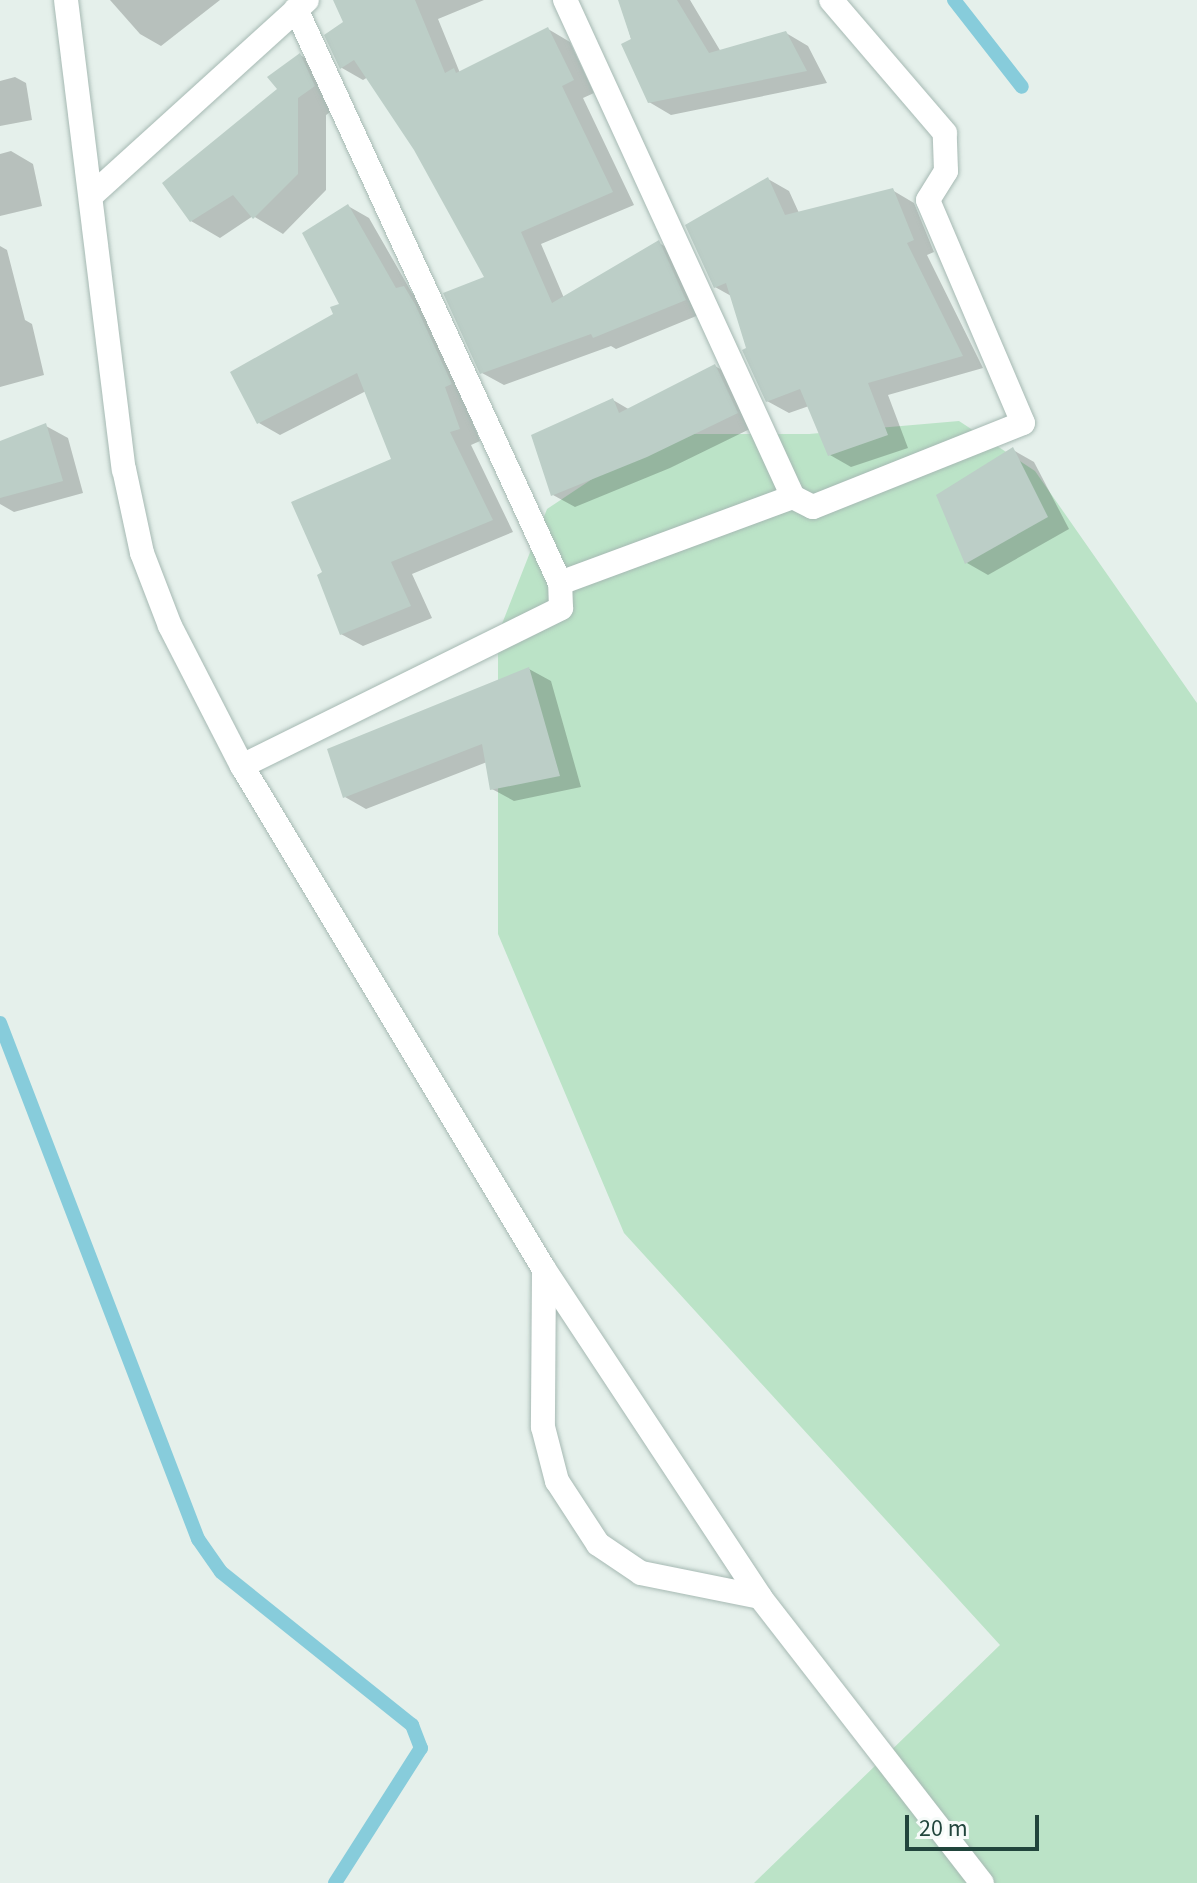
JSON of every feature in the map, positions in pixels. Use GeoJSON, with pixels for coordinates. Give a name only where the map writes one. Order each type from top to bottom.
{"type":"FeatureCollection","features":[{"type":"Feature","properties":{"kind":"street"},"geometry":{"type":"LineString","coordinates":[[66,0],[124,469],[142,553],[170,626],[242,766],[544,1269],[760,1597],[982,1883]]}},
{"type":"Feature","properties":{"kind":"street"},"geometry":{"type":"LineString","coordinates":[[565,0],[793,497],[813,507],[1023,423],[928,200],[946,171],[945,133],[831,0]]}},
{"type":"Feature","properties":{"kind":"street"},"geometry":{"type":"LineString","coordinates":[[92,195],[301,5],[560,583],[561,608],[242,766]]}},
{"type":"Feature","properties":{"kind":"street"},"geometry":{"type":"LineString","coordinates":[[560,583],[793,497]]}},
{"type":"Feature","properties":{"kind":"street"},"geometry":{"type":"LineString","coordinates":[[544,1269],[543,1427],[557,1481],[598,1544],[641,1573],[760,1597]]}},
{"type":"Feature","properties":{"kind":"green space"},"geometry":{"type":"Polygon","coordinates":[[[959,421],[1035,471],[1197,703],[1197,1883],[754,1883],[1000,1645],[624,1233],[498,934],[498,634],[547,509],[660,434],[809,434],[959,421]]]}},
{"type":"Feature","properties":{"kind":"building"},"geometry":{"type":"Polygon","coordinates":[[[333,0],[415,0],[445,73],[454,68],[456,73],[548,27],[574,80],[562,86],[613,192],[521,232],[552,303],[659,240],[686,300],[593,338],[591,334],[480,374],[443,293],[484,277],[414,150],[354,60],[340,69],[324,35],[343,22],[333,0]]]}},
{"type":"Feature","properties":{"kind":"building"},"geometry":{"type":"Polygon","coordinates":[[[618,0],[677,0],[709,53],[786,31],[807,71],[648,103],[621,44],[631,39],[618,0]]]}},
{"type":"Feature","properties":{"kind":"building"},"geometry":{"type":"Polygon","coordinates":[[[300,53],[315,86],[298,98],[298,174],[253,219],[233,195],[190,222],[162,183],[277,89],[267,77],[300,53]]]}},
{"type":"Feature","properties":{"kind":"building"},"geometry":{"type":"Polygon","coordinates":[[[768,177],[785,215],[893,188],[914,240],[907,243],[963,356],[868,383],[888,435],[828,456],[800,389],[766,402],[742,350],[746,348],[726,283],[714,288],[685,225],[768,177]]]}},
{"type":"Feature","properties":{"kind":"building"},"geometry":{"type":"Polygon","coordinates":[[[348,204],[396,288],[404,286],[415,304],[452,384],[445,387],[460,429],[450,432],[493,520],[391,562],[411,606],[340,635],[317,575],[322,572],[291,502],[391,459],[357,373],[257,424],[230,372],[333,314],[330,307],[339,304],[302,233],[348,204]]]}},
{"type":"Feature","properties":{"kind":"building"},"geometry":{"type":"Polygon","coordinates":[[[715,364],[738,413],[647,457],[551,496],[531,435],[613,398],[619,413],[715,364]]]}},
{"type":"Feature","properties":{"kind":"building"},"geometry":{"type":"Polygon","coordinates":[[[46,423],[63,481],[0,498],[0,441],[46,423]]]}},
{"type":"Feature","properties":{"kind":"building"},"geometry":{"type":"Polygon","coordinates":[[[1013,447],[1048,517],[965,564],[936,495],[1013,447]]]}},
{"type":"Feature","properties":{"kind":"building"},"geometry":{"type":"Polygon","coordinates":[[[529,667],[560,776],[490,790],[482,744],[343,798],[327,749],[529,667]]]}},
{"type":"Feature","properties":{"kind":"waterway"},"geometry":{"type":"LineString","coordinates":[[954,0],[1022,87]]}},
{"type":"Feature","properties":{"kind":"waterway"},"geometry":{"type":"LineString","coordinates":[[0,1023],[198,1539],[221,1572],[412,1725],[421,1748],[335,1883]]}}]}
